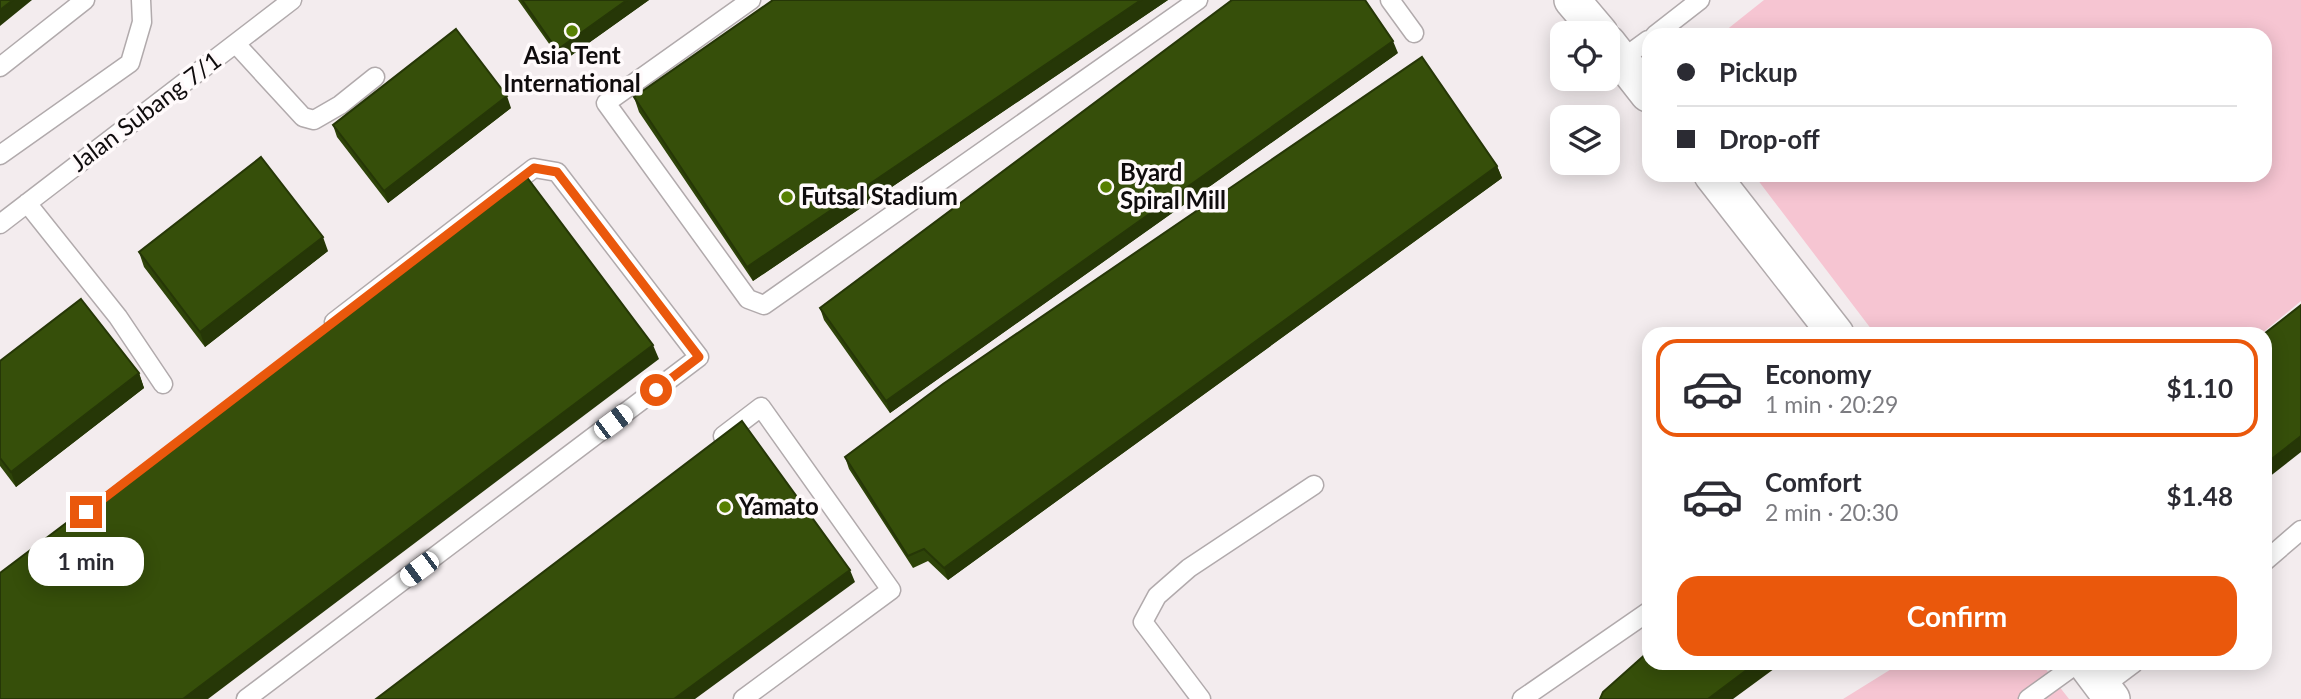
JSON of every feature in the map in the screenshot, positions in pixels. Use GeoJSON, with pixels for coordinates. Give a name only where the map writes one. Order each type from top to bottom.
{"type":"FeatureCollection","features":[{"type":"Feature","properties":{"kind":"street"},"geometry":{"type":"LineString","coordinates":[[1572,0],[1595,21]]}},
{"type":"Feature","properties":{"kind":"street"},"geometry":{"type":"LineString","coordinates":[[1620,44],[1642,83]]}},
{"type":"Feature","properties":{"kind":"street"},"geometry":{"type":"LineString","coordinates":[[1717,182],[1831,327]]}},
{"type":"Feature","properties":{"kind":"lane"},"geometry":{"type":"LineString","coordinates":[[0,68],[85,0]]}},
{"type":"Feature","properties":{"kind":"lane"},"geometry":{"type":"LineString","coordinates":[[0,155],[130,63],[142,22],[141,0]]}},
{"type":"Feature","properties":{"kind":"lane","name":"Jalan Subang 7/1"},"geometry":{"type":"LineString","coordinates":[[0,224],[292,0]]}},
{"type":"Feature","properties":{"kind":"lane"},"geometry":{"type":"LineString","coordinates":[[751,0],[606,103],[748,299],[764,304],[1198,0]]}},
{"type":"Feature","properties":{"kind":"lane"},"geometry":{"type":"LineString","coordinates":[[1390,0],[1414,33]]}},
{"type":"Feature","properties":{"kind":"lane"},"geometry":{"type":"LineString","coordinates":[[1663,28],[1696,1]]}},
{"type":"Feature","properties":{"kind":"lane"},"geometry":{"type":"LineString","coordinates":[[236,44],[303,117],[314,120],[340,105],[375,78]]}},
{"type":"Feature","properties":{"kind":"lane"},"geometry":{"type":"LineString","coordinates":[[246,699],[699,357],[557,172],[534,168],[316,335]]}},
{"type":"Feature","properties":{"kind":"lane"},"geometry":{"type":"LineString","coordinates":[[27,203],[118,317],[163,384]]}},
{"type":"Feature","properties":{"kind":"lane"},"geometry":{"type":"LineString","coordinates":[[706,449],[761,407],[891,590],[743,699]]}},
{"type":"Feature","properties":{"kind":"lane"},"geometry":{"type":"LineString","coordinates":[[1201,699],[1143,622],[1157,596],[1189,568],[1314,485]]}},
{"type":"Feature","properties":{"kind":"lane"},"geometry":{"type":"LineString","coordinates":[[2272,555],[2301,530]]}},
{"type":"Feature","properties":{"kind":"lane"},"geometry":{"type":"LineString","coordinates":[[1522,699],[1642,616]]}},
{"type":"Feature","properties":{"kind":"lane"},"geometry":{"type":"LineString","coordinates":[[2028,699],[2115,670]]}},
{"type":"Feature","properties":{"kind":"shaded area"},"geometry":{"type":"Polygon","coordinates":[[[1764,0],[2301,0],[2301,301],[2269,327],[1870,327],[1759,182],[2272,182],[2272,28],[1729,28],[1764,0]]]}},
{"type":"Feature","properties":{"kind":"shaded area"},"geometry":{"type":"Polygon","coordinates":[[[1890,670],[2046,670],[2069,699],[1843,699],[1890,670]]]}},
{"type":"Feature","properties":{"kind":"building"},"geometry":{"type":"Polygon","coordinates":[[[0,0],[13,0],[0,10],[0,0]]]}},
{"type":"Feature","properties":{"kind":"building","name":"Asia Tent International"},"geometry":{"type":"Polygon","coordinates":[[[522,0],[627,0],[557,50],[522,0]]]}},
{"type":"Feature","properties":{"kind":"building","name":"Futsal Stadium"},"geometry":{"type":"Polygon","coordinates":[[[773,0],[1141,0],[747,267],[634,97],[773,0]]]}},
{"type":"Feature","properties":{"kind":"building","name":"Byard Spiral Mill"},"geometry":{"type":"Polygon","coordinates":[[[1232,0],[1365,0],[1393,41],[886,401],[820,308],[1232,0]]]}},
{"type":"Feature","properties":{"kind":"building"},"geometry":{"type":"Polygon","coordinates":[[[456,29],[507,96],[384,191],[333,125],[456,29]]]}},
{"type":"Feature","properties":{"kind":"building"},"geometry":{"type":"Polygon","coordinates":[[[1422,57],[1497,166],[944,568],[924,549],[908,556],[845,457],[943,384],[1422,57]]]}},
{"type":"Feature","properties":{"kind":"building"},"geometry":{"type":"Polygon","coordinates":[[[261,157],[323,237],[200,332],[139,252],[261,157]]]}},
{"type":"Feature","properties":{"kind":"building"},"geometry":{"type":"Polygon","coordinates":[[[526,176],[653,345],[183,699],[0,699],[0,573],[526,176]]]}},
{"type":"Feature","properties":{"kind":"building"},"geometry":{"type":"Polygon","coordinates":[[[81,299],[139,373],[11,472],[0,458],[0,361],[81,299]]]}},
{"type":"Feature","properties":{"kind":"building"},"geometry":{"type":"Polygon","coordinates":[[[2301,305],[2301,436],[2272,459],[2272,328],[2301,305]]]}},
{"type":"Feature","properties":{"kind":"building","name":"Yamato"},"geometry":{"type":"Polygon","coordinates":[[[742,421],[850,570],[674,699],[376,699],[742,421]]]}},
{"type":"Feature","properties":{"kind":"building"},"geometry":{"type":"Polygon","coordinates":[[[1642,657],[1642,670],[1747,670],[1708,699],[1600,699],[1603,692],[1642,657]]]}},
{"type":"Feature","properties":{"kind":"place","name":"Asia Tent International"},"geometry":{"type":"Point","coordinates":[572,31]}},
{"type":"Feature","properties":{"kind":"place","name":"Byard Spiral Mill"},"geometry":{"type":"Point","coordinates":[1106,187]}},
{"type":"Feature","properties":{"kind":"place","name":"Futsal Stadium"},"geometry":{"type":"Point","coordinates":[787,197]}},
{"type":"Feature","properties":{"kind":"place","name":"Yamato"},"geometry":{"type":"Point","coordinates":[725,507]}},
{"type":"Feature","properties":{"kind":"route"},"geometry":{"type":"LineString","coordinates":[[86,512],[534,168],[557,172],[699,357],[656,390]]}}]}
